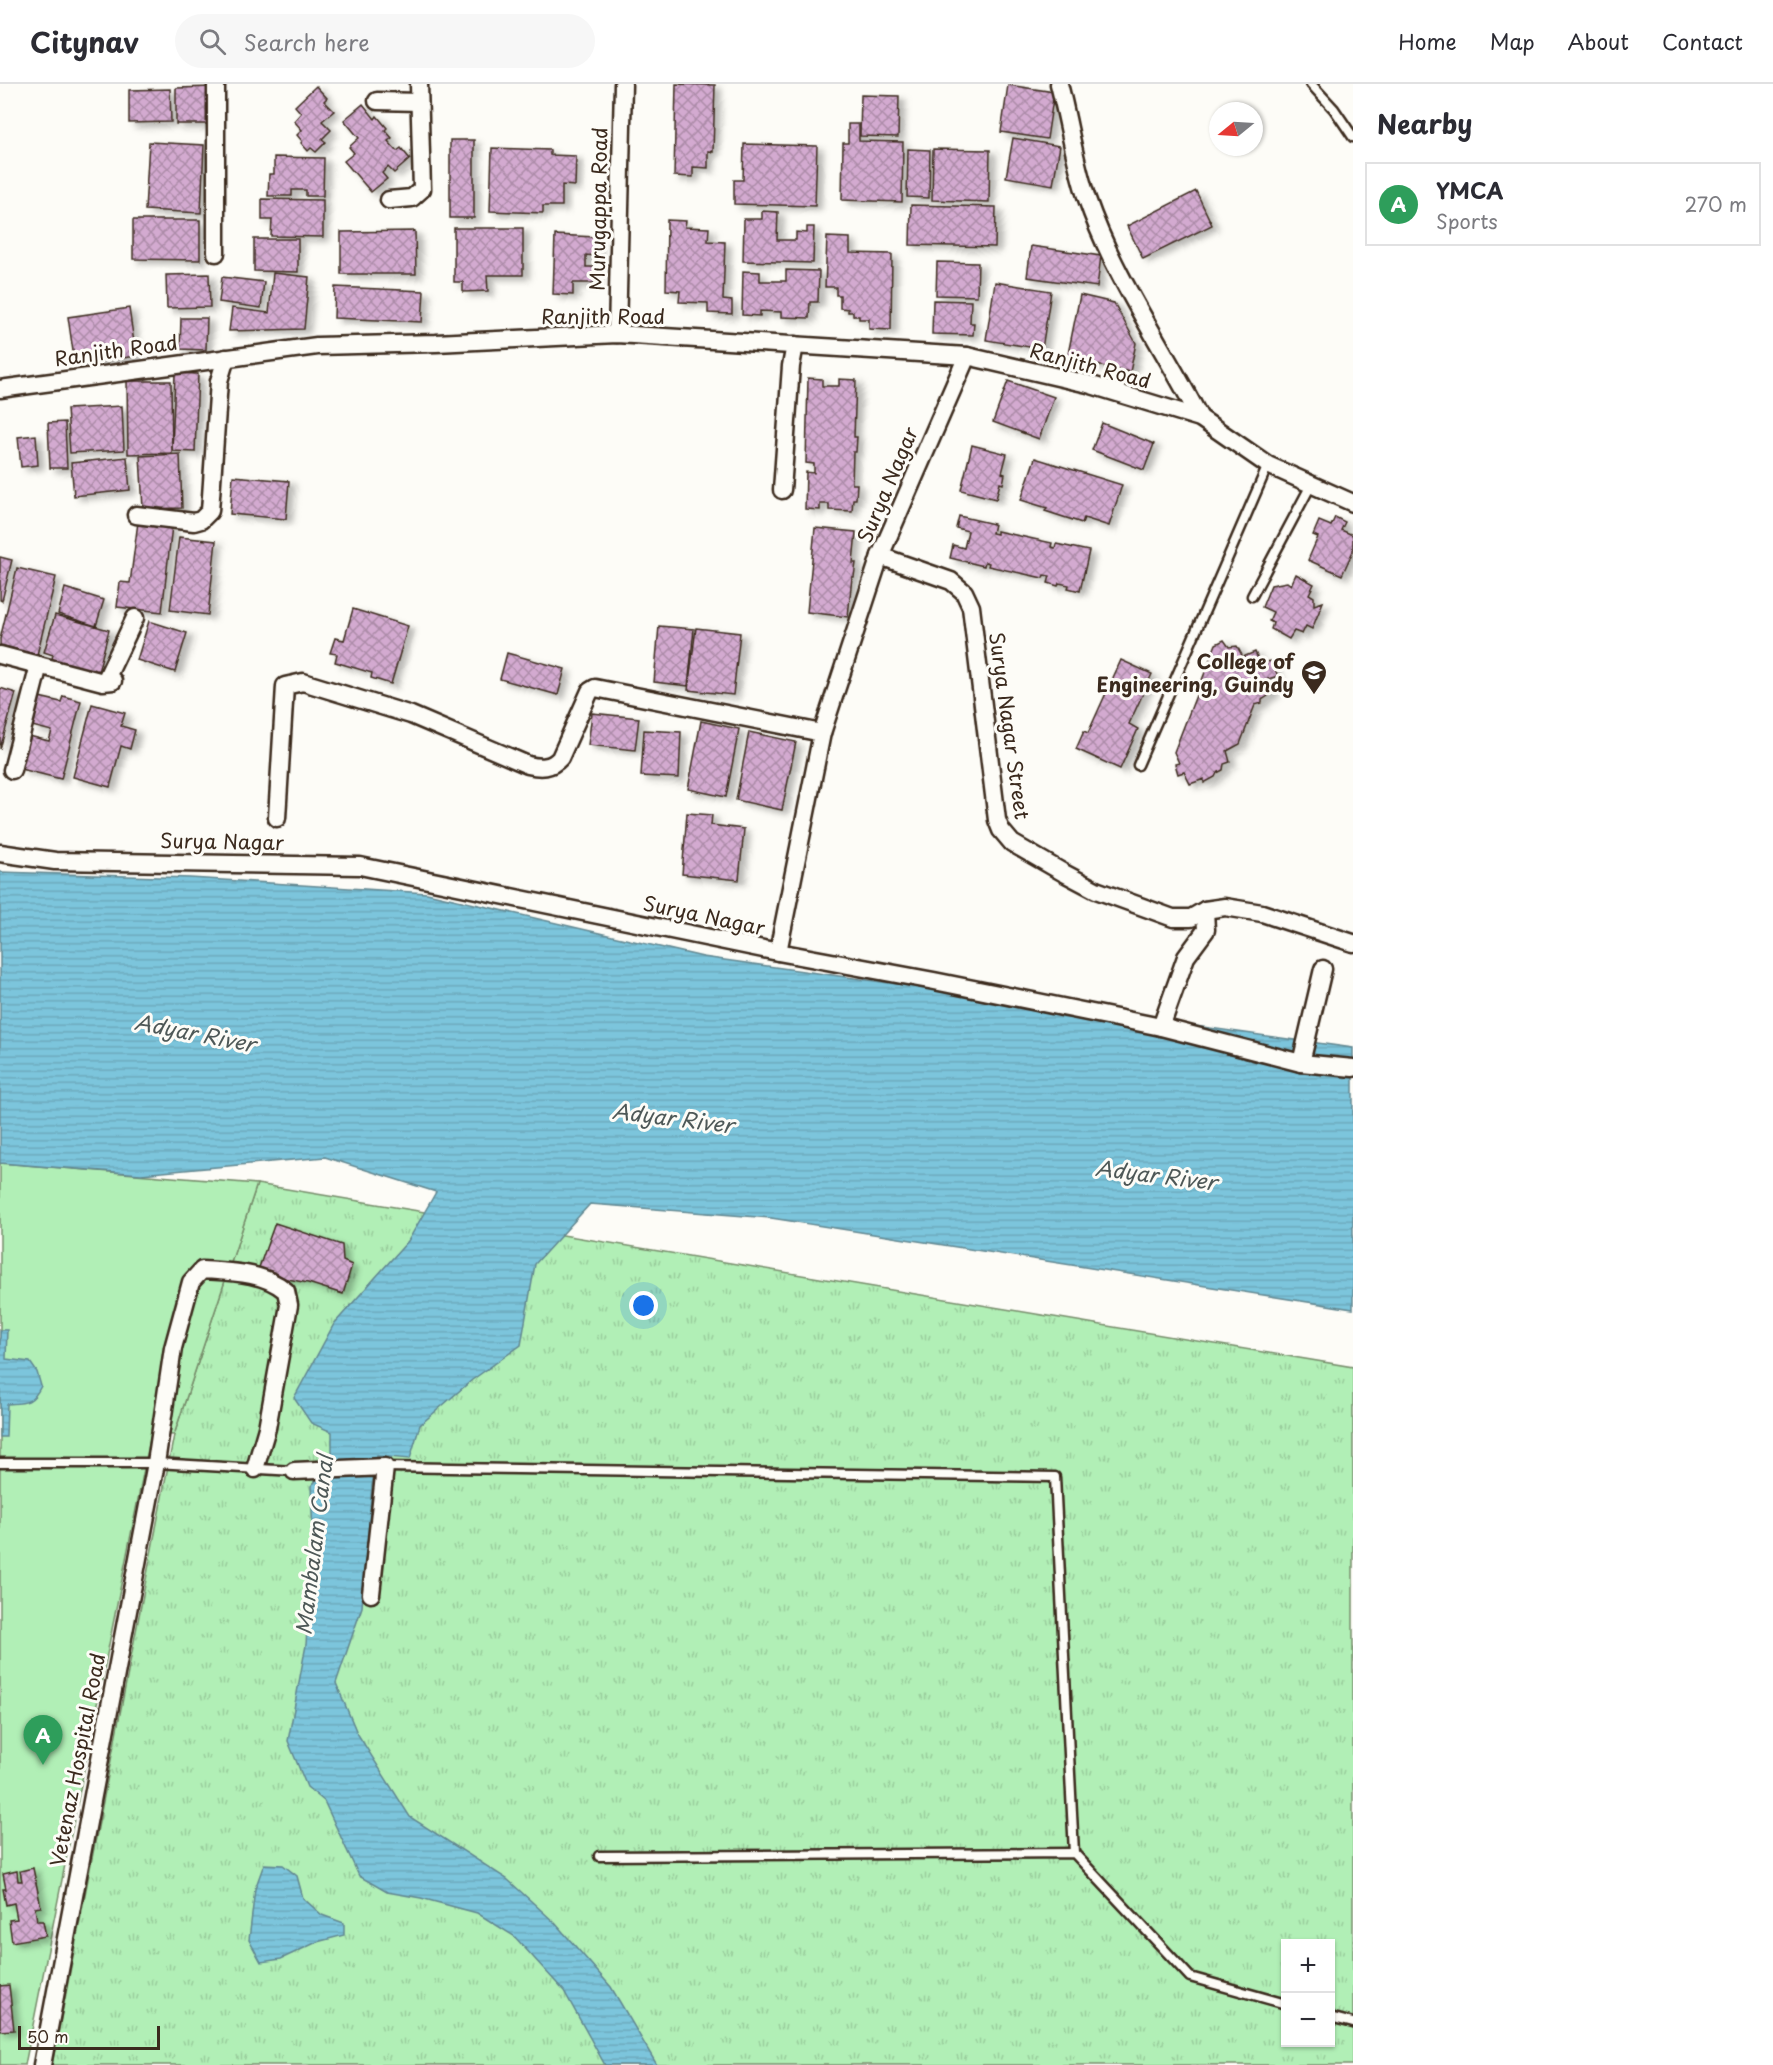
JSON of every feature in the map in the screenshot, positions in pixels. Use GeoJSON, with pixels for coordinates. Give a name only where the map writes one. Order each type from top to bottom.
{"type":"FeatureCollection","features":[{"type":"Feature","properties":{"kind":"street"},"geometry":{"type":"LineString","coordinates":[[216,84],[216,253]]}},
{"type":"Feature","properties":{"kind":"street"},"geometry":{"type":"LineString","coordinates":[[389,200],[412,198],[422,189],[419,84]]}},
{"type":"Feature","properties":{"kind":"street","name":"Murugappa Road"},"geometry":{"type":"LineString","coordinates":[[617,334],[623,84]]}},
{"type":"Feature","properties":{"kind":"street","name":"Ranjith Road"},"geometry":{"type":"LineString","coordinates":[[1059,84],[1072,149],[1084,190],[1112,259],[1200,418]]}},
{"type":"Feature","properties":{"kind":"street"},"geometry":{"type":"LineString","coordinates":[[377,101],[419,102]]}},
{"type":"Feature","properties":{"kind":"street","name":"Ranjith Road"},"geometry":{"type":"LineString","coordinates":[[0,389],[317,346],[436,344],[617,334],[968,356],[1088,384],[1200,418],[1268,465],[1353,502]]}},
{"type":"Feature","properties":{"kind":"street"},"geometry":{"type":"LineString","coordinates":[[782,490],[791,366],[795,345]]}},
{"type":"Feature","properties":{"kind":"street","name":"Surya Nagar"},"geometry":{"type":"LineString","coordinates":[[0,853],[55,861],[360,866],[778,952],[822,733],[880,556],[968,356]]}},
{"type":"Feature","properties":{"kind":"street"},"geometry":{"type":"LineString","coordinates":[[136,515],[194,522],[201,520],[210,511],[219,381],[226,358]]}},
{"type":"Feature","properties":{"kind":"street","name":"Surya Nagar Street"},"geometry":{"type":"LineString","coordinates":[[880,556],[951,581],[964,592],[971,607],[998,820],[1001,830],[1012,843],[1096,890],[1173,918],[1191,918],[1205,910],[1225,907],[1262,913],[1353,943]]}},
{"type":"Feature","properties":{"kind":"street"},"geometry":{"type":"LineString","coordinates":[[0,655],[103,682],[113,681],[107,677],[135,618]]}},
{"type":"Feature","properties":{"kind":"street"},"geometry":{"type":"LineString","coordinates":[[12,770],[39,665]]}},
{"type":"Feature","properties":{"kind":"street"},"geometry":{"type":"LineString","coordinates":[[277,818],[285,686],[303,682],[411,715],[537,767],[554,765],[560,758],[590,691],[595,688],[822,733]]}},
{"type":"Feature","properties":{"kind":"street"},"geometry":{"type":"LineString","coordinates":[[1161,1027],[1186,957],[1206,930],[1205,910]]}},
{"type":"Feature","properties":{"kind":"street"},"geometry":{"type":"LineString","coordinates":[[778,952],[1161,1027],[1301,1063],[1353,1068]]}},
{"type":"Feature","properties":{"kind":"street"},"geometry":{"type":"LineString","coordinates":[[1301,1063],[1323,969]]}},
{"type":"Feature","properties":{"kind":"street","name":"Vetenaz Hospital Road"},"geometry":{"type":"LineString","coordinates":[[42,2065],[156,1463],[173,1348],[191,1282],[202,1270],[250,1275],[270,1281],[286,1291],[289,1305],[284,1334],[267,1428],[255,1468]]}},
{"type":"Feature","properties":{"kind":"street"},"geometry":{"type":"LineString","coordinates":[[294,1471],[385,1467],[371,1594]]}},
{"type":"Feature","properties":{"kind":"lane"},"geometry":{"type":"LineString","coordinates":[[1311,84],[1334,109],[1353,137]]}},
{"type":"Feature","properties":{"kind":"lane"},"geometry":{"type":"LineString","coordinates":[[1138,765],[1268,465]]}},
{"type":"Feature","properties":{"kind":"lane"},"geometry":{"type":"LineString","coordinates":[[1252,596],[1311,485]]}},
{"type":"Feature","properties":{"kind":"lane"},"geometry":{"type":"LineString","coordinates":[[0,1464],[156,1463],[294,1471]]}},
{"type":"Feature","properties":{"kind":"lane"},"geometry":{"type":"LineString","coordinates":[[385,1467],[1055,1477],[1074,1853],[1190,1977],[1281,2003]]}},
{"type":"Feature","properties":{"kind":"lane"},"geometry":{"type":"LineString","coordinates":[[599,1856],[1074,1853]]}},
{"type":"Feature","properties":{"kind":"lane"},"geometry":{"type":"LineString","coordinates":[[1335,2018],[1353,2023]]}},
{"type":"Feature","properties":{"kind":"green space"},"geometry":{"type":"Polygon","coordinates":[[[0,1163],[257,1184],[174,1435],[151,1434],[25,2065],[0,2065],[0,1163]]]}},
{"type":"Feature","properties":{"kind":"green space"},"geometry":{"type":"Polygon","coordinates":[[[257,1184],[1353,1367],[1353,2065],[52,2065],[174,1435],[257,1184]]]}},
{"type":"Feature","properties":{"kind":"water"},"geometry":{"type":"Polygon","coordinates":[[[0,872],[190,878],[427,893],[703,957],[1353,1048],[1353,1309],[771,1218],[590,1204],[535,1264],[521,1345],[472,1380],[420,1425],[410,1459],[377,1456],[372,1486],[362,1607],[336,1683],[357,1733],[410,1817],[507,1879],[555,1923],[611,1987],[657,2065],[605,2065],[564,1991],[514,1936],[477,1913],[421,1898],[387,1892],[359,1876],[324,1801],[307,1787],[288,1741],[306,1645],[313,1537],[311,1486],[332,1462],[332,1432],[311,1423],[294,1398],[334,1324],[408,1241],[436,1192],[325,1157],[141,1174],[0,1163],[0,872]]]}},
{"type":"Feature","properties":{"kind":"water"},"geometry":{"type":"Polygon","coordinates":[[[0,1330],[7,1330],[6,1359],[30,1362],[37,1372],[41,1386],[35,1396],[28,1401],[7,1404],[6,1437],[0,1437],[0,1330]]]}},
{"type":"Feature","properties":{"kind":"water"},"geometry":{"type":"Polygon","coordinates":[[[264,1864],[283,1865],[297,1876],[303,1898],[322,1915],[344,1923],[344,1935],[317,1942],[281,1959],[261,1962],[249,1940],[255,1889],[264,1864]]]}},
{"type":"Feature","properties":{"kind":"building"},"geometry":{"type":"Polygon","coordinates":[[[676,84],[715,85],[713,152],[708,151],[708,168],[693,167],[693,177],[674,176],[676,84]]]}},
{"type":"Feature","properties":{"kind":"building"},"geometry":{"type":"Polygon","coordinates":[[[1008,85],[1054,92],[1047,139],[1001,132],[1008,85]]]}},
{"type":"Feature","properties":{"kind":"building"},"geometry":{"type":"Polygon","coordinates":[[[316,86],[327,98],[324,101],[334,111],[322,121],[331,130],[322,139],[326,142],[316,152],[311,148],[308,151],[301,143],[297,135],[302,130],[294,121],[301,113],[295,106],[316,86]]]}},
{"type":"Feature","properties":{"kind":"building"},"geometry":{"type":"Polygon","coordinates":[[[214,87],[215,124],[176,124],[176,88],[214,87]]]}},
{"type":"Feature","properties":{"kind":"building"},"geometry":{"type":"Polygon","coordinates":[[[170,89],[171,122],[129,123],[129,90],[170,89]]]}},
{"type":"Feature","properties":{"kind":"building"},"geometry":{"type":"Polygon","coordinates":[[[861,95],[899,96],[898,137],[860,136],[861,95]]]}},
{"type":"Feature","properties":{"kind":"building"},"geometry":{"type":"Polygon","coordinates":[[[363,104],[375,119],[377,116],[387,128],[385,130],[392,138],[388,141],[397,151],[401,148],[410,159],[394,173],[388,167],[382,173],[387,179],[371,192],[344,161],[354,153],[349,147],[359,138],[344,120],[363,104]]]}},
{"type":"Feature","properties":{"kind":"building"},"geometry":{"type":"Polygon","coordinates":[[[848,124],[859,124],[859,141],[903,142],[902,202],[842,200],[843,143],[848,143],[848,124]]]}},
{"type":"Feature","properties":{"kind":"building"},"geometry":{"type":"Polygon","coordinates":[[[1013,138],[1060,146],[1053,185],[1006,177],[1013,138]]]}},
{"type":"Feature","properties":{"kind":"building"},"geometry":{"type":"Polygon","coordinates":[[[450,140],[474,140],[474,218],[450,218],[450,140]]]}},
{"type":"Feature","properties":{"kind":"building"},"geometry":{"type":"Polygon","coordinates":[[[149,142],[204,145],[201,213],[145,210],[149,142]]]}},
{"type":"Feature","properties":{"kind":"building"},"geometry":{"type":"Polygon","coordinates":[[[744,144],[817,146],[815,206],[734,204],[734,180],[743,180],[744,144]]]}},
{"type":"Feature","properties":{"kind":"building"},"geometry":{"type":"Polygon","coordinates":[[[492,148],[550,150],[550,155],[576,156],[575,186],[562,185],[562,206],[543,206],[543,213],[490,211],[492,148]]]}},
{"type":"Feature","properties":{"kind":"building"},"geometry":{"type":"Polygon","coordinates":[[[908,149],[930,150],[929,198],[907,197],[908,149]]]}},
{"type":"Feature","properties":{"kind":"building"},"geometry":{"type":"Polygon","coordinates":[[[933,149],[990,150],[989,202],[932,200],[933,149]]]}},
{"type":"Feature","properties":{"kind":"building"},"geometry":{"type":"Polygon","coordinates":[[[274,157],[324,158],[323,196],[306,196],[306,190],[292,190],[292,196],[268,196],[269,174],[274,174],[274,157]]]}},
{"type":"Feature","properties":{"kind":"building"},"geometry":{"type":"Polygon","coordinates":[[[1196,191],[1212,225],[1143,259],[1127,226],[1196,191]]]}},
{"type":"Feature","properties":{"kind":"building"},"geometry":{"type":"Polygon","coordinates":[[[262,199],[323,200],[323,237],[271,236],[272,220],[262,220],[262,199]]]}},
{"type":"Feature","properties":{"kind":"building"},"geometry":{"type":"Polygon","coordinates":[[[911,205],[996,207],[995,247],[910,245],[911,205]]]}},
{"type":"Feature","properties":{"kind":"building"},"geometry":{"type":"Polygon","coordinates":[[[762,211],[778,212],[777,240],[796,240],[796,232],[807,233],[807,227],[814,227],[813,263],[743,261],[744,219],[762,219],[762,211]]]}},
{"type":"Feature","properties":{"kind":"building"},"geometry":{"type":"Polygon","coordinates":[[[133,220],[200,220],[200,260],[133,259],[133,220]]]}},
{"type":"Feature","properties":{"kind":"building"},"geometry":{"type":"Polygon","coordinates":[[[667,220],[686,221],[685,227],[709,228],[708,241],[725,242],[723,300],[732,301],[732,314],[708,313],[708,303],[679,302],[680,291],[666,290],[667,220]]]}},
{"type":"Feature","properties":{"kind":"building"},"geometry":{"type":"Polygon","coordinates":[[[454,228],[523,228],[523,275],[487,275],[488,291],[463,292],[463,282],[454,282],[454,228]]]}},
{"type":"Feature","properties":{"kind":"building"},"geometry":{"type":"Polygon","coordinates":[[[415,231],[416,274],[341,274],[341,232],[415,231]]]}},
{"type":"Feature","properties":{"kind":"building"},"geometry":{"type":"Polygon","coordinates":[[[555,235],[596,237],[596,256],[586,255],[586,267],[596,267],[595,283],[573,283],[573,295],[553,294],[555,235]]]}},
{"type":"Feature","properties":{"kind":"building"},"geometry":{"type":"Polygon","coordinates":[[[827,237],[850,238],[850,253],[892,254],[891,330],[869,329],[869,319],[859,319],[859,316],[853,316],[853,312],[848,312],[848,309],[840,308],[840,295],[836,295],[836,287],[825,287],[827,237]]]}},
{"type":"Feature","properties":{"kind":"building"},"geometry":{"type":"Polygon","coordinates":[[[254,239],[298,239],[298,272],[254,271],[254,239]]]}},
{"type":"Feature","properties":{"kind":"building"},"geometry":{"type":"Polygon","coordinates":[[[1031,246],[1101,256],[1097,287],[1027,277],[1031,246]]]}},
{"type":"Feature","properties":{"kind":"building"},"geometry":{"type":"Polygon","coordinates":[[[937,262],[978,263],[977,296],[936,295],[937,262]]]}},
{"type":"Feature","properties":{"kind":"building"},"geometry":{"type":"Polygon","coordinates":[[[786,270],[819,271],[818,302],[810,302],[809,318],[781,317],[781,312],[760,311],[760,316],[742,315],[743,271],[760,272],[760,281],[786,281],[786,270]]]}},
{"type":"Feature","properties":{"kind":"building"},"geometry":{"type":"Polygon","coordinates":[[[273,273],[309,277],[304,329],[229,331],[232,308],[269,313],[273,273]]]}},
{"type":"Feature","properties":{"kind":"building"},"geometry":{"type":"Polygon","coordinates":[[[209,274],[210,307],[167,308],[166,275],[209,274]]]}},
{"type":"Feature","properties":{"kind":"building"},"geometry":{"type":"Polygon","coordinates":[[[222,277],[264,282],[261,308],[219,302],[222,277]]]}},
{"type":"Feature","properties":{"kind":"building"},"geometry":{"type":"Polygon","coordinates":[[[995,282],[1051,291],[1042,349],[986,340],[995,282]]]}},
{"type":"Feature","properties":{"kind":"building"},"geometry":{"type":"Polygon","coordinates":[[[335,287],[424,291],[422,322],[334,318],[335,287]]]}},
{"type":"Feature","properties":{"kind":"building"},"geometry":{"type":"Polygon","coordinates":[[[1080,295],[1114,303],[1136,343],[1130,372],[1067,359],[1080,295]]]}},
{"type":"Feature","properties":{"kind":"building"},"geometry":{"type":"Polygon","coordinates":[[[933,300],[971,301],[970,323],[974,323],[973,335],[932,334],[933,300]]]}},
{"type":"Feature","properties":{"kind":"building"},"geometry":{"type":"Polygon","coordinates":[[[129,308],[136,356],[75,365],[68,317],[129,308]]]}},
{"type":"Feature","properties":{"kind":"building"},"geometry":{"type":"Polygon","coordinates":[[[181,318],[207,318],[206,350],[180,349],[181,318]]]}},
{"type":"Feature","properties":{"kind":"building"},"geometry":{"type":"Polygon","coordinates":[[[175,373],[198,374],[195,452],[172,451],[175,373]]]}},
{"type":"Feature","properties":{"kind":"building"},"geometry":{"type":"Polygon","coordinates":[[[808,378],[822,379],[822,386],[839,386],[839,379],[856,380],[854,437],[857,437],[856,452],[853,452],[852,484],[857,484],[852,511],[829,510],[829,504],[820,504],[820,510],[805,509],[806,472],[814,473],[814,464],[806,463],[808,378]]]}},
{"type":"Feature","properties":{"kind":"building"},"geometry":{"type":"Polygon","coordinates":[[[127,381],[171,381],[172,453],[128,454],[127,381]]]}},
{"type":"Feature","properties":{"kind":"building"},"geometry":{"type":"Polygon","coordinates":[[[1008,381],[1054,397],[1039,439],[993,422],[1008,381]]]}},
{"type":"Feature","properties":{"kind":"building"},"geometry":{"type":"Polygon","coordinates":[[[122,406],[124,450],[70,453],[67,409],[122,406]]]}},
{"type":"Feature","properties":{"kind":"building"},"geometry":{"type":"Polygon","coordinates":[[[65,422],[67,468],[50,468],[48,423],[65,422]]]}},
{"type":"Feature","properties":{"kind":"building"},"geometry":{"type":"Polygon","coordinates":[[[1102,423],[1154,444],[1144,470],[1092,450],[1102,423]]]}},
{"type":"Feature","properties":{"kind":"building"},"geometry":{"type":"Polygon","coordinates":[[[36,435],[38,465],[21,467],[18,437],[36,435]]]}},
{"type":"Feature","properties":{"kind":"building"},"geometry":{"type":"Polygon","coordinates":[[[972,445],[1007,454],[1002,473],[1005,474],[1003,484],[1000,483],[996,499],[961,490],[972,445]]]}},
{"type":"Feature","properties":{"kind":"building"},"geometry":{"type":"Polygon","coordinates":[[[180,454],[182,508],[143,509],[140,456],[180,454]]]}},
{"type":"Feature","properties":{"kind":"building"},"geometry":{"type":"Polygon","coordinates":[[[127,457],[130,490],[74,496],[71,463],[127,457]]]}},
{"type":"Feature","properties":{"kind":"building"},"geometry":{"type":"Polygon","coordinates":[[[1035,458],[1122,485],[1109,526],[1084,518],[1082,523],[1045,511],[1047,508],[1021,500],[1035,458]]]}},
{"type":"Feature","properties":{"kind":"building"},"geometry":{"type":"Polygon","coordinates":[[[233,476],[289,481],[286,519],[230,514],[233,476]]]}},
{"type":"Feature","properties":{"kind":"building"},"geometry":{"type":"Polygon","coordinates":[[[959,516],[994,524],[992,533],[997,534],[997,531],[1052,543],[1051,547],[1055,548],[1056,544],[1089,551],[1080,591],[1068,588],[1069,585],[1059,583],[1058,586],[1048,583],[1050,576],[1044,575],[1043,578],[988,566],[989,563],[985,562],[984,566],[950,558],[953,545],[964,548],[968,531],[956,528],[959,516]]]}},
{"type":"Feature","properties":{"kind":"building"},"geometry":{"type":"Polygon","coordinates":[[[1335,517],[1345,522],[1341,530],[1353,535],[1353,551],[1342,575],[1308,560],[1318,537],[1313,535],[1319,521],[1331,526],[1335,517]]]}},
{"type":"Feature","properties":{"kind":"building"},"geometry":{"type":"Polygon","coordinates":[[[138,522],[172,526],[162,612],[117,607],[120,582],[130,583],[138,522]]]}},
{"type":"Feature","properties":{"kind":"building"},"geometry":{"type":"Polygon","coordinates":[[[815,528],[856,532],[853,563],[856,563],[854,577],[852,577],[848,617],[807,612],[815,528]]]}},
{"type":"Feature","properties":{"kind":"building"},"geometry":{"type":"Polygon","coordinates":[[[179,537],[216,541],[208,615],[170,610],[179,537]]]}},
{"type":"Feature","properties":{"kind":"building"},"geometry":{"type":"Polygon","coordinates":[[[0,557],[12,560],[2,601],[0,600],[0,557]]]}},
{"type":"Feature","properties":{"kind":"building"},"geometry":{"type":"Polygon","coordinates":[[[17,568],[56,577],[37,655],[0,645],[17,568]]]}},
{"type":"Feature","properties":{"kind":"building"},"geometry":{"type":"Polygon","coordinates":[[[1296,574],[1314,584],[1309,594],[1314,597],[1314,605],[1323,602],[1312,629],[1306,626],[1302,634],[1294,631],[1289,639],[1271,629],[1273,623],[1269,621],[1273,612],[1262,607],[1271,585],[1287,582],[1291,585],[1296,574]]]}},
{"type":"Feature","properties":{"kind":"building"},"geometry":{"type":"Polygon","coordinates":[[[65,588],[104,600],[96,626],[58,614],[65,588]]]}},
{"type":"Feature","properties":{"kind":"building"},"geometry":{"type":"Polygon","coordinates":[[[353,609],[408,626],[391,684],[371,678],[372,673],[335,662],[337,654],[330,653],[335,638],[344,640],[353,609]]]}},
{"type":"Feature","properties":{"kind":"building"},"geometry":{"type":"Polygon","coordinates":[[[55,615],[109,630],[97,676],[51,662],[53,655],[44,652],[55,615]]]}},
{"type":"Feature","properties":{"kind":"building"},"geometry":{"type":"Polygon","coordinates":[[[149,621],[187,633],[175,672],[137,660],[149,621]]]}},
{"type":"Feature","properties":{"kind":"building"},"geometry":{"type":"Polygon","coordinates":[[[659,626],[694,629],[688,686],[654,682],[659,626]]]}},
{"type":"Feature","properties":{"kind":"building"},"geometry":{"type":"Polygon","coordinates":[[[696,628],[740,633],[733,695],[688,690],[696,628]]]}},
{"type":"Feature","properties":{"kind":"building"},"geometry":{"type":"Polygon","coordinates":[[[1224,640],[1229,647],[1237,646],[1243,657],[1255,652],[1260,663],[1271,661],[1278,676],[1268,679],[1274,692],[1262,700],[1262,703],[1255,705],[1240,744],[1227,751],[1230,762],[1224,764],[1223,770],[1215,777],[1204,783],[1204,779],[1190,784],[1184,772],[1178,774],[1175,764],[1179,763],[1174,752],[1216,644],[1224,640]]]}},
{"type":"Feature","properties":{"kind":"building"},"geometry":{"type":"Polygon","coordinates":[[[507,653],[565,669],[558,695],[500,679],[507,653]]]}},
{"type":"Feature","properties":{"kind":"building"},"geometry":{"type":"Polygon","coordinates":[[[1121,660],[1152,674],[1129,724],[1138,729],[1120,769],[1076,749],[1084,731],[1088,733],[1121,660]]]}},
{"type":"Feature","properties":{"kind":"building"},"geometry":{"type":"Polygon","coordinates":[[[0,688],[16,693],[0,749],[0,688]]]}},
{"type":"Feature","properties":{"kind":"building"},"geometry":{"type":"Polygon","coordinates":[[[63,696],[81,701],[61,779],[21,769],[29,736],[49,741],[52,731],[32,726],[39,697],[61,702],[63,696]]]}},
{"type":"Feature","properties":{"kind":"building"},"geometry":{"type":"Polygon","coordinates":[[[92,704],[125,713],[121,726],[135,730],[130,749],[121,746],[110,787],[73,777],[92,704]]]}},
{"type":"Feature","properties":{"kind":"building"},"geometry":{"type":"Polygon","coordinates":[[[592,713],[639,718],[635,750],[588,745],[592,713]]]}},
{"type":"Feature","properties":{"kind":"building"},"geometry":{"type":"Polygon","coordinates":[[[701,721],[739,729],[726,797],[688,789],[701,721]]]}},
{"type":"Feature","properties":{"kind":"building"},"geometry":{"type":"Polygon","coordinates":[[[644,730],[681,732],[679,778],[641,776],[644,730]]]}},
{"type":"Feature","properties":{"kind":"building"},"geometry":{"type":"Polygon","coordinates":[[[749,732],[796,742],[782,810],[736,800],[749,732]]]}},
{"type":"Feature","properties":{"kind":"building"},"geometry":{"type":"Polygon","coordinates":[[[687,813],[712,815],[711,825],[744,829],[739,880],[682,874],[687,813]]]}},
{"type":"Feature","properties":{"kind":"building"},"geometry":{"type":"Polygon","coordinates":[[[275,1223],[342,1245],[343,1261],[352,1265],[343,1294],[308,1283],[257,1273],[275,1223]]]}},
{"type":"Feature","properties":{"kind":"building"},"geometry":{"type":"Polygon","coordinates":[[[33,1868],[41,1907],[35,1908],[37,1921],[43,1921],[46,1936],[12,1942],[9,1920],[17,1919],[14,1903],[6,1905],[3,1874],[17,1871],[18,1881],[22,1881],[20,1871],[33,1868]]]}},
{"type":"Feature","properties":{"kind":"building"},"geometry":{"type":"Polygon","coordinates":[[[9,1985],[14,2030],[0,2031],[0,1986],[9,1985]]]}},
{"type":"Feature","properties":{"kind":"place","name":"College of Engineering, Guindy"},"geometry":{"type":"Point","coordinates":[1314,696]}},
{"type":"Feature","properties":{"kind":"place","name":"YMCA"},"geometry":{"type":"Point","coordinates":[43,1765]}},
{"type":"Feature","properties":{"kind":"water label","name":"Adyar River"},"geometry":{"type":"Point","coordinates":[195,1034]}},
{"type":"Feature","properties":{"kind":"water label","name":"Adyar River"},"geometry":{"type":"Point","coordinates":[673,1119]}},
{"type":"Feature","properties":{"kind":"water label","name":"Adyar River"},"geometry":{"type":"Point","coordinates":[1156,1176]}},
{"type":"Feature","properties":{"kind":"water label","name":"Mambalam Canal"},"geometry":{"type":"Point","coordinates":[315,1545]}}]}
